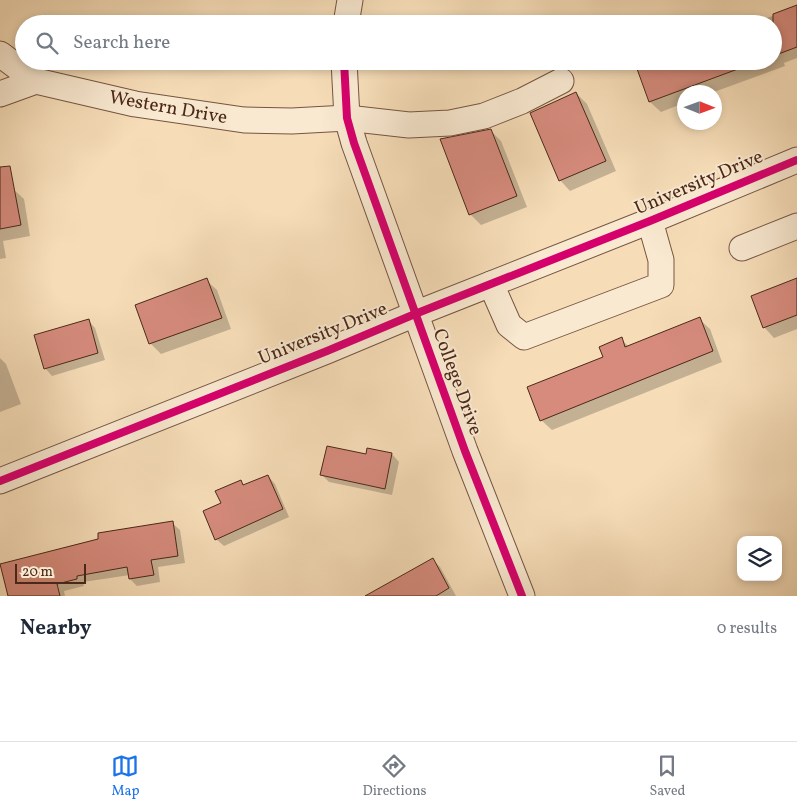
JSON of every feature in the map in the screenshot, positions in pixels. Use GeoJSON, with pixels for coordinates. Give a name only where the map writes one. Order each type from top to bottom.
{"type":"FeatureCollection","features":[{"type":"Feature","properties":{"kind":"street"},"geometry":{"type":"LineString","coordinates":[[348,15],[350,0]]}},
{"type":"Feature","properties":{"kind":"street","name":"Western Drive"},"geometry":{"type":"LineString","coordinates":[[0,54],[15,65]]}},
{"type":"Feature","properties":{"kind":"street","name":"Western Drive"},"geometry":{"type":"LineString","coordinates":[[21,70],[36,81],[135,104],[244,120],[292,121],[347,118],[409,125],[450,123],[484,116],[522,102],[561,81]]}},
{"type":"Feature","properties":{"kind":"street","name":"College Drive"},"geometry":{"type":"LineString","coordinates":[[344,70],[347,118],[364,174],[465,451],[522,596]]}},
{"type":"Feature","properties":{"kind":"street"},"geometry":{"type":"LineString","coordinates":[[0,94],[36,81]]}},
{"type":"Feature","properties":{"kind":"street","name":"University Drive"},"geometry":{"type":"LineString","coordinates":[[0,481],[415,314],[795,166]]}},
{"type":"Feature","properties":{"kind":"street"},"geometry":{"type":"LineString","coordinates":[[491,284],[510,325],[524,337],[661,285],[661,260],[650,221]]}},
{"type":"Feature","properties":{"kind":"street"},"geometry":{"type":"LineString","coordinates":[[742,248],[797,226]]}},
{"type":"Feature","properties":{"kind":"building"},"geometry":{"type":"Polygon","coordinates":[[[797,5],[797,47],[782,53],[782,15],[773,14],[797,5]]]}},
{"type":"Feature","properties":{"kind":"building"},"geometry":{"type":"Polygon","coordinates":[[[637,70],[735,70],[695,85],[677,85],[677,92],[649,102],[637,70]]]}},
{"type":"Feature","properties":{"kind":"building"},"geometry":{"type":"Polygon","coordinates":[[[576,92],[606,161],[559,181],[530,113],[576,92]]]}},
{"type":"Feature","properties":{"kind":"building"},"geometry":{"type":"Polygon","coordinates":[[[491,129],[517,196],[469,215],[440,139],[491,129]]]}},
{"type":"Feature","properties":{"kind":"building"},"geometry":{"type":"Polygon","coordinates":[[[10,166],[21,225],[0,229],[0,167],[10,166]]]}},
{"type":"Feature","properties":{"kind":"building"},"geometry":{"type":"Polygon","coordinates":[[[207,278],[222,318],[149,344],[135,305],[207,278]]]}},
{"type":"Feature","properties":{"kind":"building"},"geometry":{"type":"Polygon","coordinates":[[[797,278],[797,315],[763,328],[751,296],[797,278]]]}},
{"type":"Feature","properties":{"kind":"building"},"geometry":{"type":"Polygon","coordinates":[[[700,317],[713,351],[540,421],[527,387],[603,357],[599,347],[622,337],[625,347],[700,317]]]}},
{"type":"Feature","properties":{"kind":"building"},"geometry":{"type":"Polygon","coordinates":[[[89,319],[98,353],[44,369],[34,335],[89,319]]]}},
{"type":"Feature","properties":{"kind":"building"},"geometry":{"type":"Polygon","coordinates":[[[327,446],[366,454],[367,448],[392,453],[385,489],[320,475],[327,446]]]}},
{"type":"Feature","properties":{"kind":"building"},"geometry":{"type":"Polygon","coordinates":[[[268,475],[283,509],[215,540],[203,511],[221,503],[215,491],[241,480],[243,485],[268,475]]]}},
{"type":"Feature","properties":{"kind":"building"},"geometry":{"type":"Polygon","coordinates":[[[173,521],[178,556],[151,560],[154,575],[129,579],[127,567],[77,576],[77,579],[57,584],[60,596],[8,596],[0,564],[98,539],[98,533],[173,521]]]}},
{"type":"Feature","properties":{"kind":"building"},"geometry":{"type":"Polygon","coordinates":[[[433,558],[449,588],[436,596],[365,596],[433,558]]]}},
{"type":"Feature","properties":{"kind":"cycle path"},"geometry":{"type":"LineString","coordinates":[[344,70],[347,118],[354,143],[465,451],[522,596]]}},
{"type":"Feature","properties":{"kind":"cycle path"},"geometry":{"type":"LineString","coordinates":[[0,481],[650,221],[797,160]]}}]}
